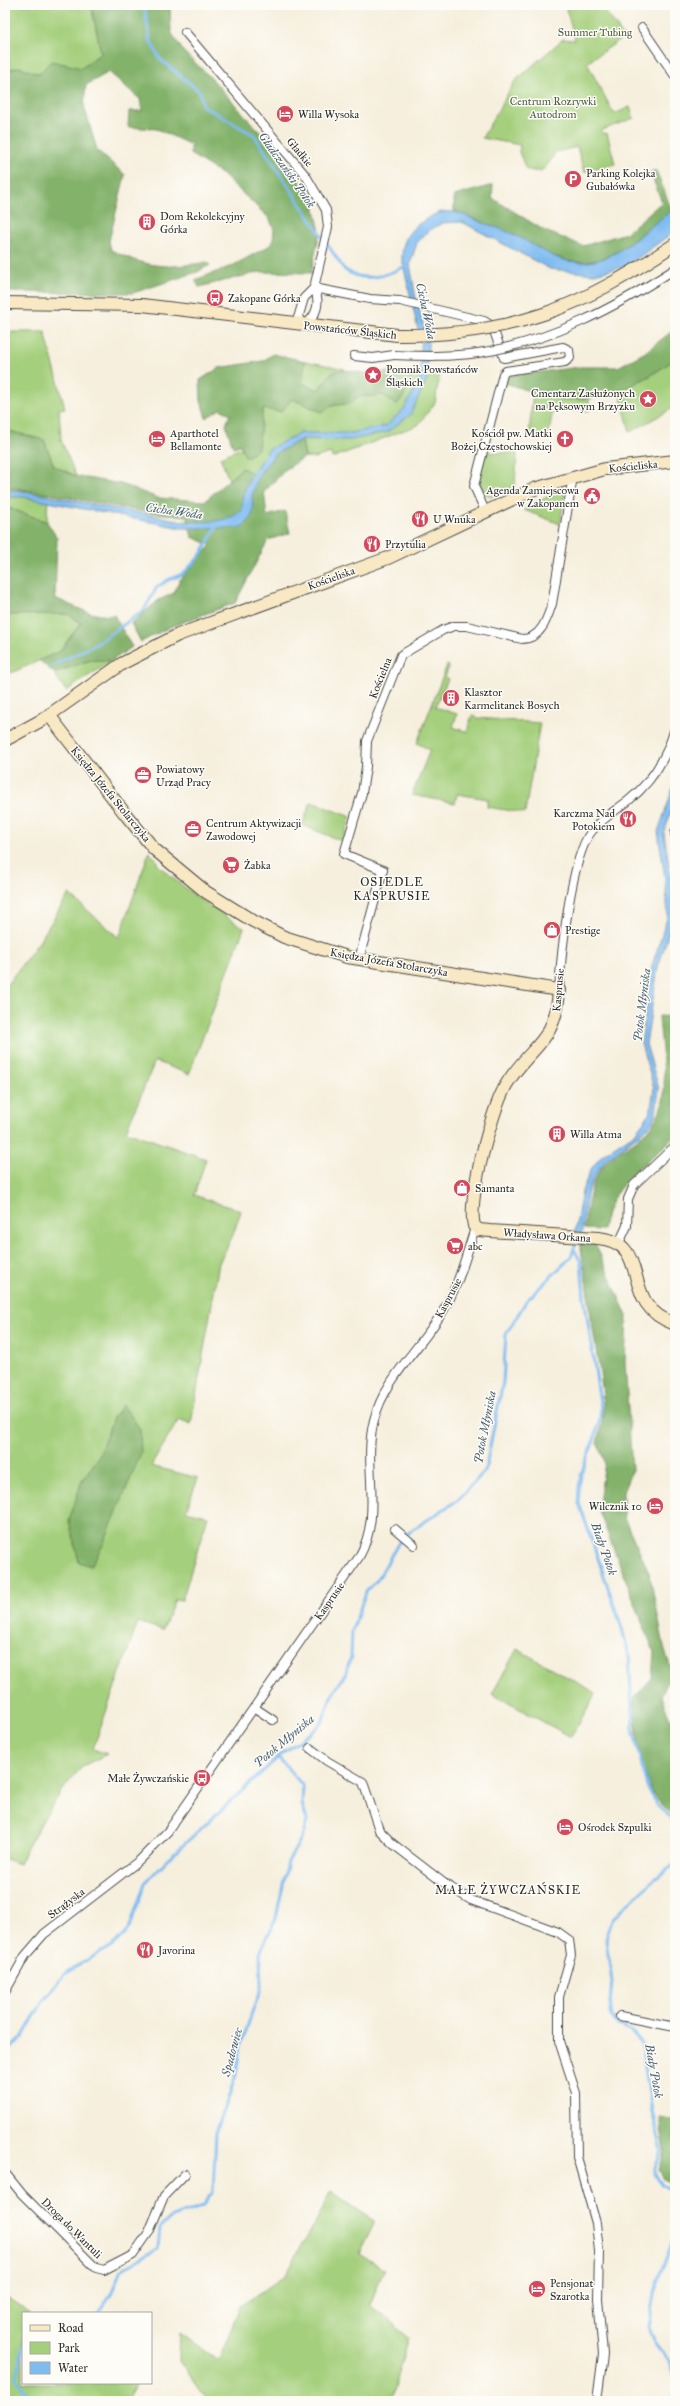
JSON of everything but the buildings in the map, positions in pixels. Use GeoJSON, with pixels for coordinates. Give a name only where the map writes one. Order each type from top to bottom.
{"type":"FeatureCollection","features":[{"type":"Feature","properties":{"kind":"street"},"geometry":{"type":"LineString","coordinates":[[642,28],[675,76]]}},
{"type":"Feature","properties":{"kind":"street","name":"Gładkie"},"geometry":{"type":"LineString","coordinates":[[185,32],[306,176],[326,210],[328,227],[314,288],[318,302],[313,319],[304,326],[298,318],[299,310],[304,298],[314,288]]}},
{"type":"Feature","properties":{"kind":"street","name":"Powstańców Śląskich"},"geometry":{"type":"LineString","coordinates":[[5,303],[142,305],[304,326],[397,335],[467,333],[530,320],[583,299],[606,288],[675,244]]}},
{"type":"Feature","properties":{"kind":"street","name":"Powstańców Śląskich"},"geometry":{"type":"LineString","coordinates":[[354,356],[373,358],[394,355],[430,356],[479,353],[545,337],[605,311],[675,269]]}},
{"type":"Feature","properties":{"kind":"street"},"geometry":{"type":"LineString","coordinates":[[314,288],[370,299],[400,301],[489,323],[504,358],[563,347],[569,350],[570,358],[565,362],[506,371],[503,374],[474,486],[485,511]]}},
{"type":"Feature","properties":{"kind":"street","name":"Kościeliska"},"geometry":{"type":"LineString","coordinates":[[5,740],[27,729],[49,715],[123,663],[178,635],[388,558],[534,488],[573,476],[605,469],[675,461]]}},
{"type":"Feature","properties":{"kind":"street","name":"Kościelna"},"geometry":{"type":"LineString","coordinates":[[359,959],[383,870],[344,854],[362,793],[366,767],[367,741],[401,655],[443,630],[454,626],[467,626],[495,631],[522,639],[530,639],[536,636],[544,623],[552,604],[573,476]]}},
{"type":"Feature","properties":{"kind":"street","name":"Księdza Józefa Stolarczyka"},"geometry":{"type":"LineString","coordinates":[[49,715],[140,833],[161,855],[225,906],[274,932],[312,947],[359,959],[559,990]]}},
{"type":"Feature","properties":{"kind":"street","name":"Kasprusie"},"geometry":{"type":"LineString","coordinates":[[156,1845],[255,1708],[362,1553],[372,1514],[370,1445],[375,1415],[390,1386],[447,1304],[461,1273],[475,1228],[473,1220],[477,1177],[482,1152],[495,1112],[511,1078],[550,1030],[557,1014],[563,946],[584,843],[597,825],[632,797],[652,776],[666,754],[675,728]]}},
{"type":"Feature","properties":{"kind":"street"},"geometry":{"type":"LineString","coordinates":[[675,1146],[634,1185],[628,1199],[626,1226],[619,1243],[629,1254],[640,1292],[648,1306],[658,1316],[675,1324]]}},
{"type":"Feature","properties":{"kind":"street","name":"Władysława Orkana"},"geometry":{"type":"LineString","coordinates":[[475,1228],[523,1234],[609,1239],[619,1243]]}},
{"type":"Feature","properties":{"kind":"street"},"geometry":{"type":"LineString","coordinates":[[394,1529],[414,1545]]}},
{"type":"Feature","properties":{"kind":"street"},"geometry":{"type":"LineString","coordinates":[[255,1708],[273,1720]]}},
{"type":"Feature","properties":{"kind":"street"},"geometry":{"type":"LineString","coordinates":[[310,1748],[327,1761],[363,1782],[379,1830],[393,1844],[445,1884],[471,1900],[558,1932],[569,1940],[571,1955],[559,1997],[559,2041],[576,2093],[576,2157],[596,2223],[599,2251],[598,2299],[603,2354],[598,2401]]}},
{"type":"Feature","properties":{"kind":"street","name":"Strążyska"},"geometry":{"type":"LineString","coordinates":[[5,1992],[21,1962],[44,1934],[129,1870],[156,1845]]}},
{"type":"Feature","properties":{"kind":"street"},"geometry":{"type":"LineString","coordinates":[[620,2016],[675,2027]]}},
{"type":"Feature","properties":{"kind":"street","name":"Droga do Wantuli"},"geometry":{"type":"LineString","coordinates":[[5,2173],[22,2194],[96,2268],[104,2270],[133,2255],[149,2232],[164,2196],[185,2174]]}},
{"type":"Feature","properties":{"kind":"green space"},"geometry":{"type":"Polygon","coordinates":[[[5,5],[97,5],[92,10],[101,53],[82,68],[73,67],[39,74],[19,67],[5,71],[5,5]]]}},
{"type":"Feature","properties":{"kind":"green space"},"geometry":{"type":"Polygon","coordinates":[[[97,5],[170,5],[171,32],[183,51],[212,79],[283,158],[313,200],[320,232],[311,273],[260,272],[199,287],[195,280],[232,266],[269,246],[273,241],[274,229],[269,218],[222,174],[190,154],[191,145],[157,129],[128,127],[129,111],[142,111],[140,99],[109,72],[86,85],[84,106],[97,150],[125,175],[109,241],[111,250],[147,264],[180,266],[207,262],[210,265],[197,272],[133,293],[5,292],[5,277],[9,277],[11,240],[5,210],[5,71],[19,67],[39,74],[51,61],[82,68],[101,53],[92,9],[97,5]]]}},
{"type":"Feature","properties":{"kind":"green space","name":"Centrum Rozrywki Autodrom"},"geometry":{"type":"Polygon","coordinates":[[[565,5],[601,5],[624,37],[587,63],[614,114],[630,107],[634,118],[602,130],[603,134],[607,133],[615,164],[584,172],[577,147],[556,152],[544,168],[537,171],[532,171],[526,169],[519,152],[520,145],[482,138],[515,81],[563,39],[575,40],[565,5]]]}},
{"type":"Feature","properties":{"kind":"green space"},"geometry":{"type":"Polygon","coordinates":[[[656,170],[672,211],[619,251],[601,259],[587,262],[569,261],[541,252],[514,235],[454,211],[454,196],[493,185],[492,198],[545,231],[583,246],[626,233],[662,202],[650,172],[656,170]]]}},
{"type":"Feature","properties":{"kind":"green space"},"geometry":{"type":"Polygon","coordinates":[[[5,210],[11,240],[9,277],[5,277],[5,210]]]}},
{"type":"Feature","properties":{"kind":"green space"},"geometry":{"type":"Polygon","coordinates":[[[675,329],[675,359],[650,376],[622,390],[607,395],[577,400],[561,399],[541,395],[505,383],[508,376],[580,367],[618,367],[644,353],[675,329]]]}},
{"type":"Feature","properties":{"kind":"green space"},"geometry":{"type":"Polygon","coordinates":[[[5,332],[45,332],[65,408],[59,409],[61,440],[76,476],[54,466],[44,440],[5,430],[5,332]]]}},
{"type":"Feature","properties":{"kind":"green space"},"geometry":{"type":"Polygon","coordinates":[[[273,354],[305,361],[302,383],[318,390],[330,375],[334,372],[344,370],[370,373],[370,375],[375,377],[376,372],[411,371],[411,376],[405,393],[396,405],[383,395],[358,397],[349,404],[334,405],[322,412],[292,399],[281,412],[263,409],[258,449],[246,458],[240,445],[233,447],[226,425],[230,414],[220,409],[206,418],[201,401],[200,380],[219,368],[263,361],[273,354]]]}},
{"type":"Feature","properties":{"kind":"green space","name":"Cmentarz Zasłużonych na Pęksowym Brzyzku"},"geometry":{"type":"Polygon","coordinates":[[[675,359],[675,407],[630,432],[619,390],[650,376],[675,359]]]}},
{"type":"Feature","properties":{"kind":"green space"},"geometry":{"type":"Polygon","coordinates":[[[305,361],[345,369],[332,374],[318,390],[302,383],[305,361]]]}},
{"type":"Feature","properties":{"kind":"green space"},"geometry":{"type":"Polygon","coordinates":[[[411,371],[440,372],[435,403],[418,425],[332,458],[331,453],[314,458],[305,457],[302,440],[258,476],[242,469],[229,480],[220,457],[241,448],[246,458],[263,409],[292,399],[322,412],[334,405],[349,404],[358,397],[383,395],[396,405],[408,390],[411,371]]]}},
{"type":"Feature","properties":{"kind":"green space"},"geometry":{"type":"Polygon","coordinates":[[[533,391],[561,399],[589,398],[589,411],[553,409],[548,438],[529,435],[533,391]]]}},
{"type":"Feature","properties":{"kind":"green space"},"geometry":{"type":"Polygon","coordinates":[[[5,430],[44,440],[54,466],[75,476],[121,484],[158,498],[205,501],[242,468],[258,476],[275,454],[302,439],[305,457],[286,469],[264,492],[267,516],[285,511],[290,533],[268,540],[235,603],[170,627],[141,642],[131,623],[159,600],[174,593],[179,581],[211,545],[192,537],[187,516],[152,513],[16,488],[5,488],[5,430]]]}},
{"type":"Feature","properties":{"kind":"green space"},"geometry":{"type":"Polygon","coordinates":[[[513,451],[517,452],[515,486],[491,497],[485,493],[480,483],[485,452],[511,453],[513,451]]]}},
{"type":"Feature","properties":{"kind":"green space"},"geometry":{"type":"Polygon","coordinates":[[[5,488],[48,493],[47,522],[12,509],[5,509],[5,488]]]}},
{"type":"Feature","properties":{"kind":"green space"},"geometry":{"type":"Polygon","coordinates":[[[564,490],[565,494],[560,524],[524,510],[531,507],[530,504],[564,490]]]}},
{"type":"Feature","properties":{"kind":"green space"},"geometry":{"type":"Polygon","coordinates":[[[5,509],[12,509],[47,522],[57,538],[55,598],[92,613],[99,615],[114,615],[132,647],[111,661],[91,660],[54,673],[39,660],[59,652],[81,623],[68,614],[9,615],[5,608],[5,509]]]}},
{"type":"Feature","properties":{"kind":"green space"},"geometry":{"type":"Polygon","coordinates":[[[5,608],[9,615],[68,614],[81,623],[59,652],[11,673],[5,666],[5,608]]]}},
{"type":"Feature","properties":{"kind":"green space"},"geometry":{"type":"Polygon","coordinates":[[[91,660],[111,661],[66,691],[54,673],[91,660]]]}},
{"type":"Feature","properties":{"kind":"green space"},"geometry":{"type":"Polygon","coordinates":[[[447,665],[449,666],[445,677],[448,679],[435,707],[457,714],[453,727],[467,732],[472,715],[478,718],[540,723],[525,813],[487,807],[488,799],[457,794],[455,803],[412,795],[430,750],[417,743],[447,665]]]}},
{"type":"Feature","properties":{"kind":"green space"},"geometry":{"type":"Polygon","coordinates":[[[311,802],[351,817],[342,841],[302,825],[311,802]]]}},
{"type":"Feature","properties":{"kind":"green space"},"geometry":{"type":"Polygon","coordinates":[[[149,852],[157,860],[157,864],[188,890],[244,928],[189,1074],[155,1061],[126,1131],[206,1159],[194,1195],[241,1211],[233,1235],[219,1263],[191,1424],[179,1419],[151,1466],[198,1478],[186,1511],[208,1516],[182,1600],[175,1599],[163,1630],[138,1622],[93,1749],[107,1754],[85,1765],[68,1783],[39,1826],[19,1864],[5,1859],[5,987],[39,942],[69,894],[119,938],[149,852]],[[114,1416],[98,1458],[82,1480],[79,1562],[114,1416]]]}},
{"type":"Feature","properties":{"kind":"green space"},"geometry":{"type":"Polygon","coordinates":[[[659,1016],[675,1017],[675,1136],[630,1176],[621,1187],[613,1199],[607,1213],[603,1230],[584,1229],[590,1193],[598,1173],[605,1163],[614,1155],[641,1137],[649,1129],[662,1105],[664,1097],[664,1075],[659,1016]]]}},
{"type":"Feature","properties":{"kind":"green space"},"geometry":{"type":"Polygon","coordinates":[[[595,1243],[627,1316],[625,1362],[632,1470],[623,1492],[624,1518],[649,1572],[665,1651],[672,1671],[661,1697],[669,1716],[675,1723],[675,1817],[660,1803],[649,1786],[640,1754],[635,1720],[634,1698],[652,1678],[654,1652],[598,1509],[605,1462],[597,1442],[603,1416],[603,1403],[601,1376],[580,1244],[595,1243]]]}},
{"type":"Feature","properties":{"kind":"green space"},"geometry":{"type":"Polygon","coordinates":[[[123,1405],[140,1429],[141,1453],[103,1545],[91,1566],[79,1562],[69,1521],[82,1480],[98,1458],[114,1416],[123,1405]]]}},
{"type":"Feature","properties":{"kind":"green space"},"geometry":{"type":"Polygon","coordinates":[[[517,1649],[596,1693],[571,1737],[492,1694],[517,1649]]]}},
{"type":"Feature","properties":{"kind":"green space"},"geometry":{"type":"Polygon","coordinates":[[[659,2118],[675,2121],[675,2185],[664,2179],[659,2170],[665,2151],[659,2118]]]}},
{"type":"Feature","properties":{"kind":"green space"},"geometry":{"type":"Polygon","coordinates":[[[331,2192],[375,2221],[359,2253],[384,2269],[370,2305],[409,2338],[391,2401],[208,2401],[179,2360],[180,2333],[218,2361],[241,2305],[285,2276],[331,2192]]]}},
{"type":"Feature","properties":{"kind":"green space"},"geometry":{"type":"Polygon","coordinates":[[[5,2296],[29,2312],[22,2312],[22,2384],[136,2385],[126,2401],[5,2401],[5,2296]]]}},
{"type":"Feature","properties":{"kind":"water"},"geometry":{"type":"Polygon","coordinates":[[[675,209],[675,231],[627,266],[594,274],[550,269],[462,222],[442,223],[427,232],[417,243],[410,264],[415,294],[428,343],[427,380],[410,415],[387,432],[351,440],[302,439],[275,454],[258,476],[252,496],[253,508],[251,518],[246,524],[239,528],[181,528],[23,497],[5,497],[5,491],[22,491],[183,521],[214,521],[236,515],[242,510],[243,494],[252,473],[269,449],[300,433],[351,433],[386,426],[404,409],[420,380],[421,343],[402,254],[404,243],[408,234],[420,223],[431,216],[443,212],[465,215],[513,234],[557,258],[566,261],[588,262],[601,259],[623,248],[675,209]]]}},
{"type":"Feature","properties":{"kind":"water"},"geometry":{"type":"Polygon","coordinates":[[[675,782],[675,800],[664,833],[671,879],[673,919],[658,967],[646,1044],[659,1089],[656,1112],[653,1121],[645,1130],[606,1160],[596,1173],[587,1194],[581,1237],[574,1237],[582,1191],[591,1169],[602,1155],[635,1133],[648,1116],[651,1109],[654,1088],[641,1044],[652,966],[668,915],[665,878],[658,832],[675,782]]]}},
{"type":"Feature","properties":{"kind":"waterway","name":"Gładczański Potok"},"geometry":{"type":"LineString","coordinates":[[144,5],[150,40],[160,59],[200,92],[203,106],[254,135],[344,269],[351,274],[375,277],[391,273],[406,266]]}},
{"type":"Feature","properties":{"kind":"waterway"},"geometry":{"type":"LineString","coordinates":[[51,666],[95,645],[144,610],[157,587],[168,580],[183,574],[200,556],[217,526]]}},
{"type":"Feature","properties":{"kind":"waterway","name":"Potok Młyniska"},"geometry":{"type":"LineString","coordinates":[[5,2053],[22,2038],[43,2001],[64,1974],[113,1945],[124,1935],[130,1926],[145,1883],[166,1861],[285,1751],[311,1733],[322,1723],[331,1697],[346,1673],[351,1657],[352,1631],[366,1592],[378,1579],[399,1542],[412,1530],[458,1500],[485,1471],[503,1382],[506,1334],[527,1300],[571,1257],[577,1240]]}},
{"type":"Feature","properties":{"kind":"waterway","name":"Biały Potok"},"geometry":{"type":"LineString","coordinates":[[575,1251],[581,1262],[584,1296],[601,1409],[596,1434],[580,1478],[579,1503],[621,1625],[629,1655],[633,1729],[647,1787],[658,1805],[675,1822]]}},
{"type":"Feature","properties":{"kind":"waterway","name":"Spadowiec"},"geometry":{"type":"LineString","coordinates":[[99,2312],[111,2294],[121,2270],[158,2248],[160,2228],[170,2218],[202,2206],[213,2192],[216,2133],[236,2075],[240,2047],[261,1988],[260,1953],[276,1918],[288,1862],[303,1835],[307,1821],[302,1804],[303,1786],[278,1757]]}},
{"type":"Feature","properties":{"kind":"waterway","name":"Biały Potok"},"geometry":{"type":"LineString","coordinates":[[675,1864],[656,1878],[613,1918],[608,1929],[606,1940],[612,1981],[610,2004],[612,2017],[618,2025],[631,2031],[641,2042],[652,2112],[662,2151],[655,2168],[655,2174],[662,2185],[675,2192]]}},
{"type":"Feature","properties":{"kind":"waterway","name":"Biały Potok"},"geometry":{"type":"LineString","coordinates":[[675,2235],[657,2283],[649,2326],[655,2343],[669,2361],[675,2379]]}},
{"type":"Feature","properties":{"kind":"waterway","name":"Spadowiec"},"geometry":{"type":"LineString","coordinates":[[22,2351],[17,2378],[24,2390],[38,2401]]}},
{"type":"Feature","properties":{"kind":"waterway","name":"Biały Potok"},"geometry":{"type":"LineString","coordinates":[[671,2401],[675,2390]]}},
{"type":"Feature","properties":{"kind":"place","name":"Willa Wysoka"},"geometry":{"type":"Point","coordinates":[285,114]}},
{"type":"Feature","properties":{"kind":"place","name":"Parking Kolejka Gubałówka"},"geometry":{"type":"Point","coordinates":[573,179]}},
{"type":"Feature","properties":{"kind":"place","name":"Dom Rekolekcyjny Górka"},"geometry":{"type":"Point","coordinates":[147,222]}},
{"type":"Feature","properties":{"kind":"place","name":"Zakopane Górka"},"geometry":{"type":"Point","coordinates":[215,298]}},
{"type":"Feature","properties":{"kind":"place","name":"Pomnik Powstańców Śląskich"},"geometry":{"type":"Point","coordinates":[373,375]}},
{"type":"Feature","properties":{"kind":"place","name":"Cmentarz Zasłużonych na Pęksowym Brzyzku"},"geometry":{"type":"Point","coordinates":[648,399]}},
{"type":"Feature","properties":{"kind":"place","name":"Aparthotel Bellamonte"},"geometry":{"type":"Point","coordinates":[157,439]}},
{"type":"Feature","properties":{"kind":"place","name":"Kościół pw. Matki Bożej Częstochowskiej"},"geometry":{"type":"Point","coordinates":[565,439]}},
{"type":"Feature","properties":{"kind":"place","name":"Agenda Zamiejscowa w Zakopanem"},"geometry":{"type":"Point","coordinates":[592,496]}},
{"type":"Feature","properties":{"kind":"place","name":"U Wnuka"},"geometry":{"type":"Point","coordinates":[420,519]}},
{"type":"Feature","properties":{"kind":"place","name":"Przytulia"},"geometry":{"type":"Point","coordinates":[372,544]}},
{"type":"Feature","properties":{"kind":"place","name":"Klasztor Karmelitanek Bosych"},"geometry":{"type":"Point","coordinates":[451,698]}},
{"type":"Feature","properties":{"kind":"place","name":"Powiatowy Urząd Pracy"},"geometry":{"type":"Point","coordinates":[143,775]}},
{"type":"Feature","properties":{"kind":"place","name":"Karczma Nad Potokiem"},"geometry":{"type":"Point","coordinates":[628,819]}},
{"type":"Feature","properties":{"kind":"place","name":"Centrum Aktywizacji Zawodowej"},"geometry":{"type":"Point","coordinates":[193,829]}},
{"type":"Feature","properties":{"kind":"place","name":"Żabka"},"geometry":{"type":"Point","coordinates":[231,865]}},
{"type":"Feature","properties":{"kind":"place","name":"Prestige"},"geometry":{"type":"Point","coordinates":[552,930]}},
{"type":"Feature","properties":{"kind":"place","name":"Willa Atma"},"geometry":{"type":"Point","coordinates":[557,1134]}},
{"type":"Feature","properties":{"kind":"place","name":"Samanta"},"geometry":{"type":"Point","coordinates":[462,1188]}},
{"type":"Feature","properties":{"kind":"place","name":"abc"},"geometry":{"type":"Point","coordinates":[455,1246]}},
{"type":"Feature","properties":{"kind":"place","name":"Wilcznik 10"},"geometry":{"type":"Point","coordinates":[655,1506]}},
{"type":"Feature","properties":{"kind":"place","name":"Małe Żywczańskie"},"geometry":{"type":"Point","coordinates":[202,1778]}},
{"type":"Feature","properties":{"kind":"place","name":"Ośrodek Szpulki"},"geometry":{"type":"Point","coordinates":[565,1827]}},
{"type":"Feature","properties":{"kind":"place","name":"Javorina"},"geometry":{"type":"Point","coordinates":[145,1950]}},
{"type":"Feature","properties":{"kind":"place","name":"Pensjonat Szarotka"},"geometry":{"type":"Point","coordinates":[537,2289]}},
{"type":"Feature","properties":{"kind":"district","name":"OSIEDLE KASPRUSIE"},"geometry":{"type":"Point","coordinates":[392,889]}},
{"type":"Feature","properties":{"kind":"district","name":"MAŁE ŻYWCZAŃSKIE"},"geometry":{"type":"Point","coordinates":[508,1890]}},
{"type":"Feature","properties":{"kind":"park label","name":"Summer Tubing"},"geometry":{"type":"Point","coordinates":[595,32]}},
{"type":"Feature","properties":{"kind":"water label","name":"Cicha Woda"},"geometry":{"type":"Point","coordinates":[426,311]}},
{"type":"Feature","properties":{"kind":"water label","name":"Cicha Woda"},"geometry":{"type":"Point","coordinates":[174,511]}}]}
